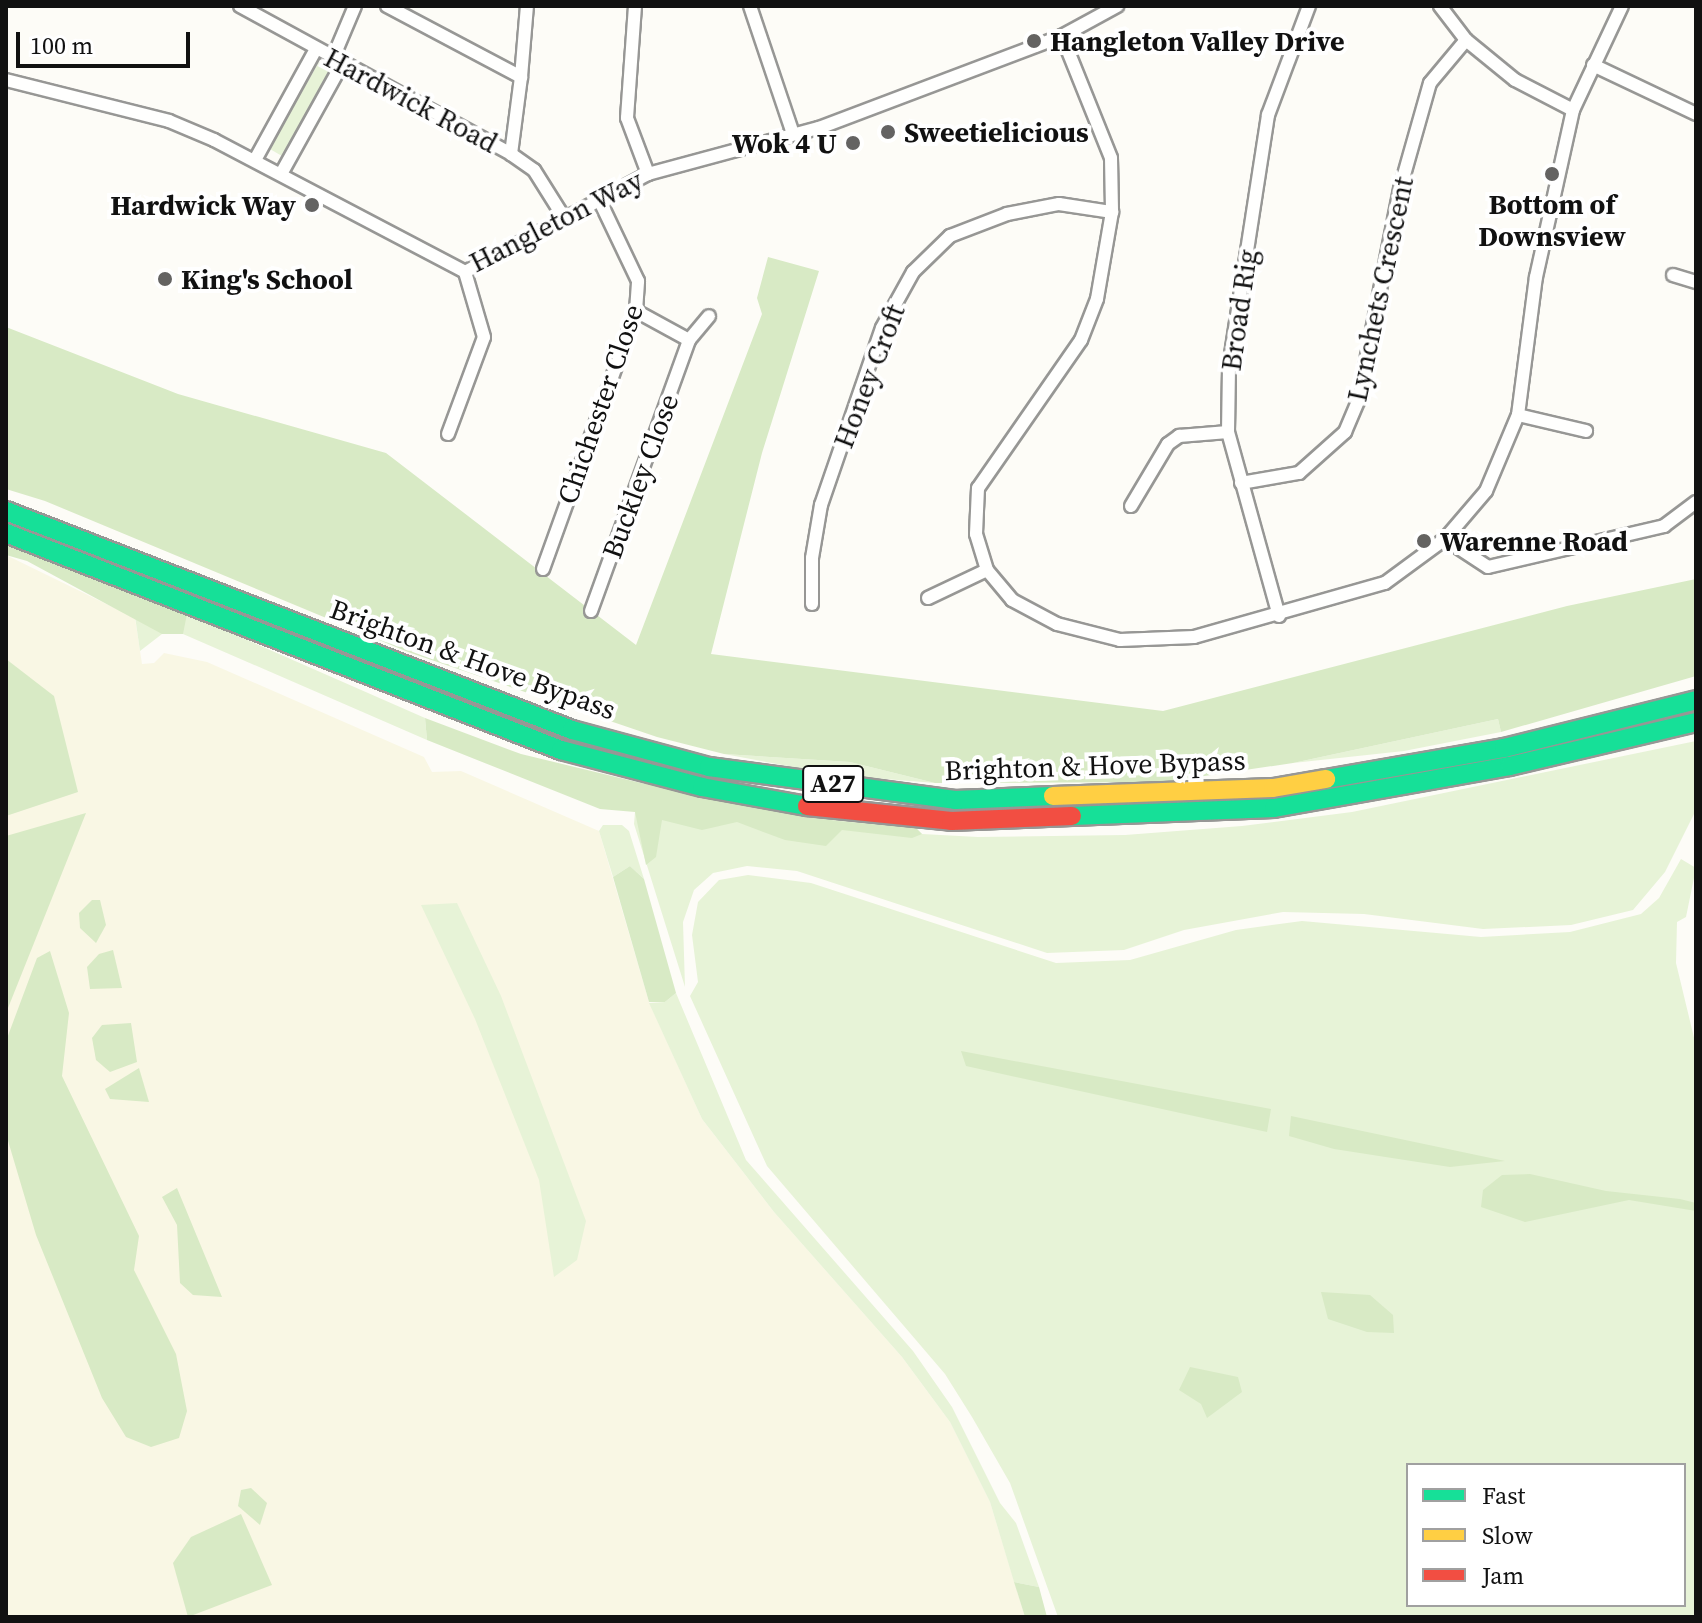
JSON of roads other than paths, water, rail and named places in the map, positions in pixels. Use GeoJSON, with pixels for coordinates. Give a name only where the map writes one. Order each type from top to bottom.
{"type":"FeatureCollection","features":[{"type":"Feature","properties":{"kind":"highway","name":"Brighton & Hove Bypass"},"geometry":{"type":"LineString","coordinates":[[6,511],[572,730],[709,767],[955,800],[1273,788],[1504,748],[1696,700]]}},
{"type":"Feature","properties":{"kind":"highway","name":"Brighton & Hove Bypass"},"geometry":{"type":"LineString","coordinates":[[6,533],[561,750],[702,787],[814,807],[951,821],[1274,808],[1510,766],[1696,722]]}},
{"type":"Feature","properties":{"kind":"street","name":"Hardwick Road"},"geometry":{"type":"LineString","coordinates":[[240,6],[511,154],[534,170],[563,216]]}},
{"type":"Feature","properties":{"kind":"street"},"geometry":{"type":"LineString","coordinates":[[281,174],[337,61],[355,6]]}},
{"type":"Feature","properties":{"kind":"street"},"geometry":{"type":"LineString","coordinates":[[387,6],[521,77]]}},
{"type":"Feature","properties":{"kind":"street"},"geometry":{"type":"LineString","coordinates":[[511,154],[527,6]]}},
{"type":"Feature","properties":{"kind":"street"},"geometry":{"type":"LineString","coordinates":[[635,6],[627,118],[648,174]]}},
{"type":"Feature","properties":{"kind":"street"},"geometry":{"type":"LineString","coordinates":[[750,6],[793,134]]}},
{"type":"Feature","properties":{"kind":"street","name":"Hangleton Way"},"geometry":{"type":"LineString","coordinates":[[6,80],[169,121],[255,160],[465,272],[598,197],[648,174],[793,134],[1062,36],[1117,6]]}},
{"type":"Feature","properties":{"kind":"street","name":"Broad Rig"},"geometry":{"type":"LineString","coordinates":[[1279,616],[1228,432],[1229,367],[1268,115],[1309,6]]}},
{"type":"Feature","properties":{"kind":"street"},"geometry":{"type":"LineString","coordinates":[[1062,36],[1111,158],[1112,212],[1097,299],[1081,340],[978,488],[976,534],[987,570],[1012,600],[1045,618],[1120,640],[1194,637],[1279,616],[1385,583],[1445,539],[1486,491],[1518,415],[1536,277],[1573,110],[1622,6]]}},
{"type":"Feature","properties":{"kind":"street"},"geometry":{"type":"LineString","coordinates":[[1445,8],[1466,40],[1515,80],[1573,110]]}},
{"type":"Feature","properties":{"kind":"street","name":"Lynchets Crescent"},"geometry":{"type":"LineString","coordinates":[[1241,483],[1299,473],[1345,432],[1358,401],[1400,189],[1430,83],[1466,40]]}},
{"type":"Feature","properties":{"kind":"street"},"geometry":{"type":"LineString","coordinates":[[255,160],[316,49]]}},
{"type":"Feature","properties":{"kind":"street"},"geometry":{"type":"LineString","coordinates":[[1593,65],[1696,114]]}},
{"type":"Feature","properties":{"kind":"street","name":"Chichester Close"},"geometry":{"type":"LineString","coordinates":[[543,569],[636,311],[638,281],[598,197]]}},
{"type":"Feature","properties":{"kind":"street","name":"Honey Croft"},"geometry":{"type":"LineString","coordinates":[[812,604],[812,558],[821,505],[882,328],[913,272],[950,236],[1007,214],[1059,204],[1112,212]]}},
{"type":"Feature","properties":{"kind":"street"},"geometry":{"type":"LineString","coordinates":[[448,434],[484,337],[465,272]]}},
{"type":"Feature","properties":{"kind":"street"},"geometry":{"type":"LineString","coordinates":[[1673,275],[1696,282]]}},
{"type":"Feature","properties":{"kind":"street"},"geometry":{"type":"LineString","coordinates":[[636,311],[689,340]]}},
{"type":"Feature","properties":{"kind":"street","name":"Buckley Close"},"geometry":{"type":"LineString","coordinates":[[591,611],[689,340],[709,316]]}},
{"type":"Feature","properties":{"kind":"street"},"geometry":{"type":"LineString","coordinates":[[1518,415],[1586,431]]}},
{"type":"Feature","properties":{"kind":"street"},"geometry":{"type":"LineString","coordinates":[[1131,506],[1168,444],[1179,436],[1228,432]]}},
{"type":"Feature","properties":{"kind":"street"},"geometry":{"type":"LineString","coordinates":[[1445,539],[1488,567],[1664,526],[1696,502]]}},
{"type":"Feature","properties":{"kind":"street"},"geometry":{"type":"LineString","coordinates":[[928,598],[987,570]]}},
{"type":"Feature","properties":{"kind":"place","name":"Hangleton Valley Drive"},"geometry":{"type":"Point","coordinates":[1034,41]}},
{"type":"Feature","properties":{"kind":"place","name":"Sweetielicious"},"geometry":{"type":"Point","coordinates":[888,132]}},
{"type":"Feature","properties":{"kind":"place","name":"Wok 4 U"},"geometry":{"type":"Point","coordinates":[853,143]}},
{"type":"Feature","properties":{"kind":"place","name":"Bottom of Downsview"},"geometry":{"type":"Point","coordinates":[1552,174]}},
{"type":"Feature","properties":{"kind":"place","name":"Hardwick Way"},"geometry":{"type":"Point","coordinates":[312,205]}},
{"type":"Feature","properties":{"kind":"place","name":"King's School"},"geometry":{"type":"Point","coordinates":[165,279]}},
{"type":"Feature","properties":{"kind":"place","name":"Warenne Road"},"geometry":{"type":"Point","coordinates":[1424,541]}}]}
